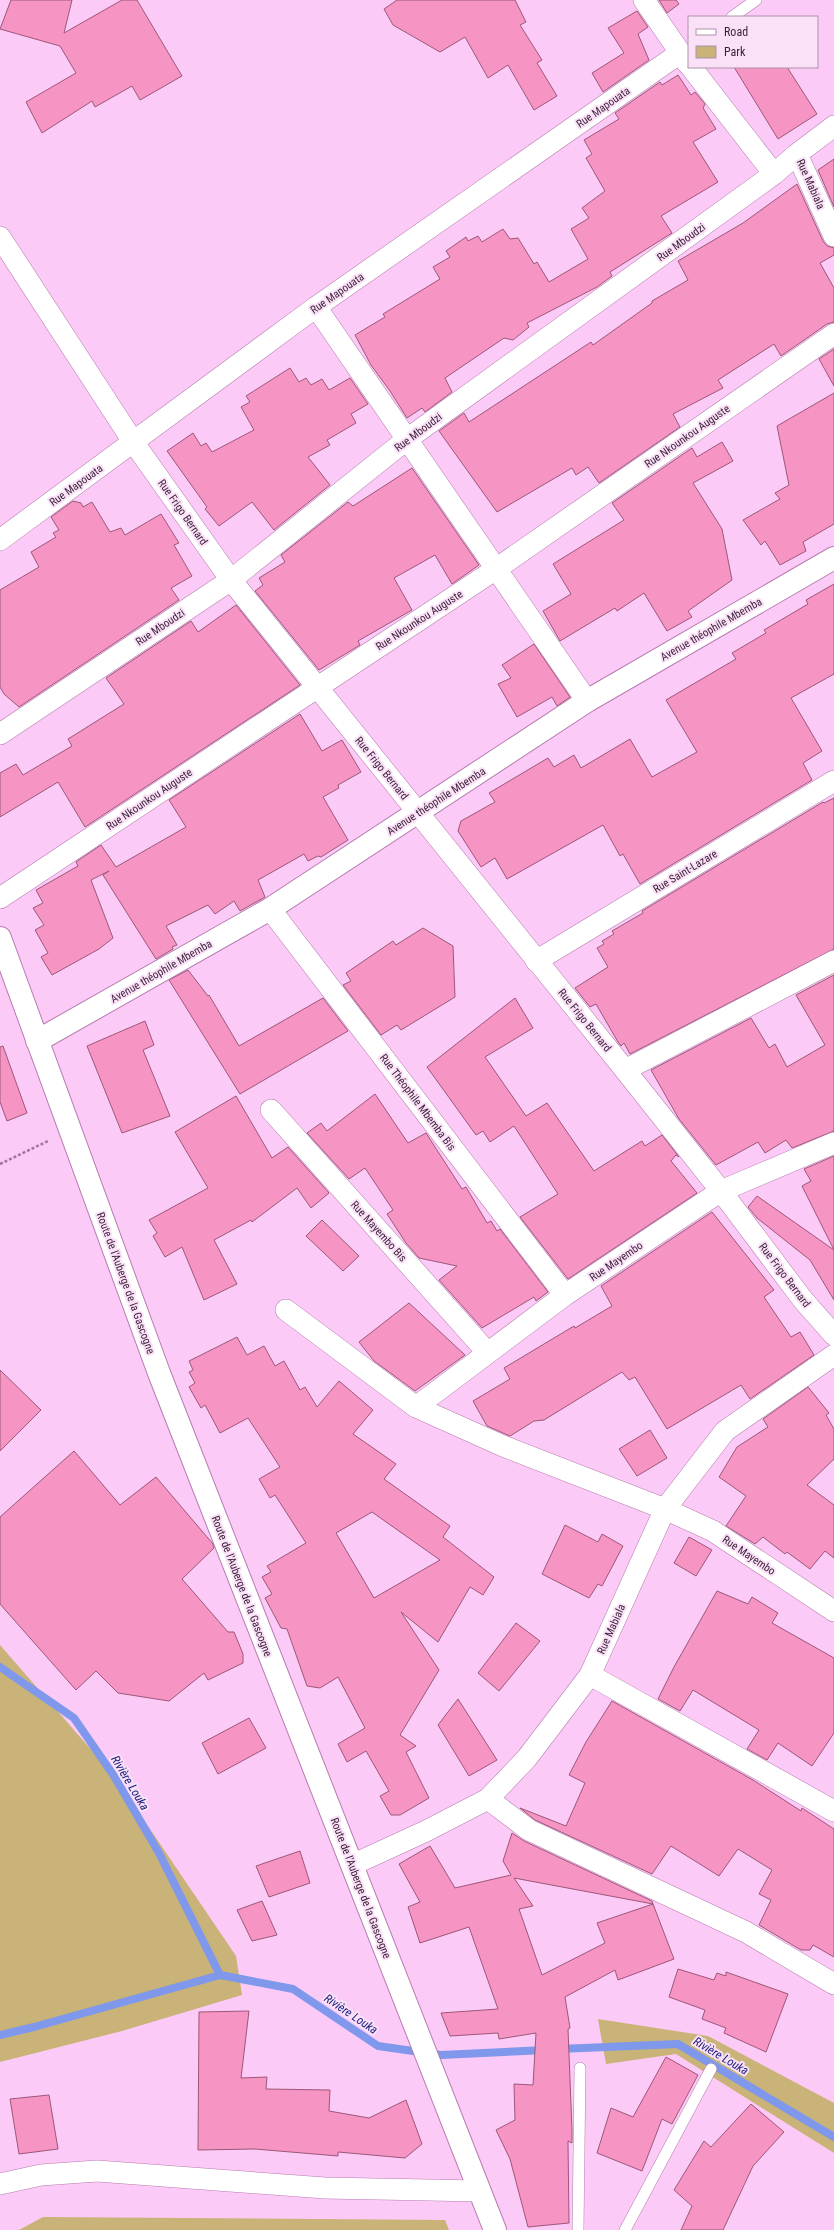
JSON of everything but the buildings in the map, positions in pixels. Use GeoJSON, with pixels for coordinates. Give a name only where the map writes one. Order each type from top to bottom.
{"type":"FeatureCollection","features":[{"type":"Feature","properties":{"kind":"street"},"geometry":{"type":"LineString","coordinates":[[644,0],[687,58]]}},
{"type":"Feature","properties":{"kind":"street","name":"Rue Mapouata"},"geometry":{"type":"LineString","coordinates":[[0,540],[316,308],[687,58]]}},
{"type":"Feature","properties":{"kind":"street"},"geometry":{"type":"LineString","coordinates":[[694,68],[774,174]]}},
{"type":"Feature","properties":{"kind":"street","name":"Rue Mboudzi"},"geometry":{"type":"LineString","coordinates":[[0,734],[231,580],[406,440],[774,174],[797,154],[834,126]]}},
{"type":"Feature","properties":{"kind":"street","name":"Rue Mabiala"},"geometry":{"type":"LineString","coordinates":[[797,154],[834,236]]}},
{"type":"Feature","properties":{"kind":"street","name":"Rue Frigo Bernard"},"geometry":{"type":"LineString","coordinates":[[0,237],[134,443],[231,580],[625,1070],[721,1191],[803,1300],[834,1335]]}},
{"type":"Feature","properties":{"kind":"street"},"geometry":{"type":"LineString","coordinates":[[316,308],[587,701]]}},
{"type":"Feature","properties":{"kind":"street","name":"Rue Nkounkou Auguste"},"geometry":{"type":"LineString","coordinates":[[0,898],[496,569],[834,334]]}},
{"type":"Feature","properties":{"kind":"street","name":"Avenue théophile Mbemba"},"geometry":{"type":"LineString","coordinates":[[38,1041],[270,909],[419,813],[587,701],[834,558]]}},
{"type":"Feature","properties":{"kind":"street","name":"Rue Saint-Lazare"},"geometry":{"type":"LineString","coordinates":[[536,961],[834,781]]}},
{"type":"Feature","properties":{"kind":"street","name":"Rue Théophile Mbemba Bis"},"geometry":{"type":"LineString","coordinates":[[270,909],[565,1296]]}},
{"type":"Feature","properties":{"kind":"street","name":"Route de l'Auberge de la Gascogne"},"geometry":{"type":"LineString","coordinates":[[0,938],[159,1372],[496,2230]]}},
{"type":"Feature","properties":{"kind":"street"},"geometry":{"type":"LineString","coordinates":[[625,1070],[834,961]]}},
{"type":"Feature","properties":{"kind":"street","name":"Rue Mayembo Bis"},"geometry":{"type":"LineString","coordinates":[[271,1110],[487,1352]]}},
{"type":"Feature","properties":{"kind":"street","name":"Rue Mayembo"},"geometry":{"type":"LineString","coordinates":[[416,1407],[487,1352],[565,1296],[721,1191],[834,1143]]}},
{"type":"Feature","properties":{"kind":"street","name":"Rue Mayembo"},"geometry":{"type":"LineString","coordinates":[[286,1310],[416,1407],[503,1446],[665,1509],[714,1531],[834,1611]]}},
{"type":"Feature","properties":{"kind":"street","name":"Rue Mabiala"},"geometry":{"type":"LineString","coordinates":[[352,1865],[426,1831],[488,1799],[527,1758],[590,1675],[665,1509],[725,1431],[834,1355]]}},
{"type":"Feature","properties":{"kind":"street"},"geometry":{"type":"LineString","coordinates":[[590,1675],[834,1811]]}},
{"type":"Feature","properties":{"kind":"street"},"geometry":{"type":"LineString","coordinates":[[488,1799],[530,1830],[746,1932],[834,1984]]}},
{"type":"Feature","properties":{"kind":"street"},"geometry":{"type":"LineString","coordinates":[[0,2184],[41,2175],[97,2171],[325,2188],[480,2191]]}},
{"type":"Feature","properties":{"kind":"lane"},"geometry":{"type":"LineString","coordinates":[[733,16],[756,0]]}},
{"type":"Feature","properties":{"kind":"lane"},"geometry":{"type":"LineString","coordinates":[[578,2230],[580,2068]]}},
{"type":"Feature","properties":{"kind":"lane"},"geometry":{"type":"LineString","coordinates":[[625,2230],[711,2069]]}},
{"type":"Feature","properties":{"kind":"path"},"geometry":{"type":"LineString","coordinates":[[0,1164],[70,1131]]}},
{"type":"Feature","properties":{"kind":"green space"},"geometry":{"type":"Polygon","coordinates":[[[0,1645],[114,1776],[236,1956],[242,1995],[122,2031],[0,2062],[0,1645]]]}},
{"type":"Feature","properties":{"kind":"green space"},"geometry":{"type":"Polygon","coordinates":[[[598,2019],[708,2036],[834,2103],[834,2153],[676,2054],[606,2064],[598,2019]]]}},
{"type":"Feature","properties":{"kind":"green space"},"geometry":{"type":"Polygon","coordinates":[[[43,2217],[445,2220],[449,2230],[19,2230],[43,2217]]]}},
{"type":"Feature","properties":{"kind":"waterway","name":"Rivière Louka"},"geometry":{"type":"LineString","coordinates":[[0,1667],[74,1718],[114,1776],[159,1853],[220,1975],[293,1989],[378,2046],[441,2055],[546,2050]]}},
{"type":"Feature","properties":{"kind":"waterway"},"geometry":{"type":"LineString","coordinates":[[0,2035],[34,2027],[220,1975]]}},
{"type":"Feature","properties":{"kind":"waterway","name":"Rivière Louka"},"geometry":{"type":"LineString","coordinates":[[559,2049],[678,2044],[834,2137]]}}]}
